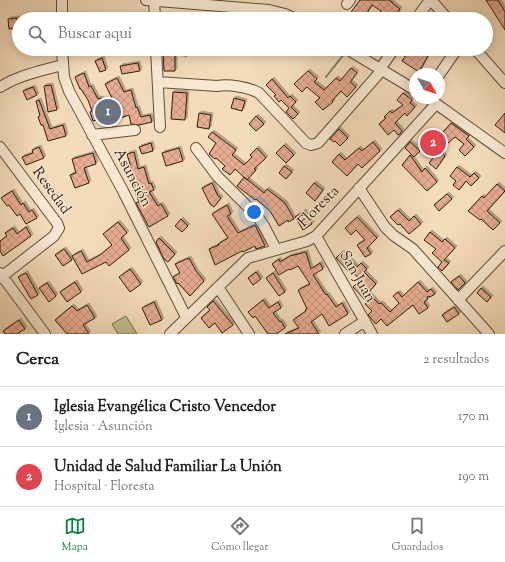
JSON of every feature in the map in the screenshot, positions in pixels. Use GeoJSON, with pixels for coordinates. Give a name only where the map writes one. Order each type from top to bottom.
{"type":"FeatureCollection","features":[{"type":"Feature","properties":{"kind":"street"},"geometry":{"type":"LineString","coordinates":[[62,0],[62,12]]}},
{"type":"Feature","properties":{"kind":"street"},"geometry":{"type":"LineString","coordinates":[[154,12],[151,0],[266,5],[281,12]]}},
{"type":"Feature","properties":{"kind":"street"},"geometry":{"type":"LineString","coordinates":[[421,12],[430,0],[441,12]]}},
{"type":"Feature","properties":{"kind":"street","name":"Asunción"},"geometry":{"type":"LineString","coordinates":[[62,56],[64,77],[69,91],[123,191],[186,317]]}},
{"type":"Feature","properties":{"kind":"street"},"geometry":{"type":"LineString","coordinates":[[156,56],[160,127]]}},
{"type":"Feature","properties":{"kind":"street"},"geometry":{"type":"LineString","coordinates":[[360,56],[409,86]]}},
{"type":"Feature","properties":{"kind":"street"},"geometry":{"type":"LineString","coordinates":[[158,79],[217,86],[223,85],[253,90],[259,93],[306,143],[315,145],[381,69],[389,56]]}},
{"type":"Feature","properties":{"kind":"street"},"geometry":{"type":"LineString","coordinates":[[444,68],[453,56]]}},
{"type":"Feature","properties":{"kind":"street"},"geometry":{"type":"LineString","coordinates":[[481,56],[505,83]]}},
{"type":"Feature","properties":{"kind":"street"},"geometry":{"type":"LineString","coordinates":[[0,87],[30,73],[62,65]]}},
{"type":"Feature","properties":{"kind":"street","name":"Floresta"},"geometry":{"type":"LineString","coordinates":[[170,334],[248,258],[307,241],[316,236],[359,188],[429,104]]}},
{"type":"Feature","properties":{"kind":"street"},"geometry":{"type":"LineString","coordinates":[[437,104],[503,148]]}},
{"type":"Feature","properties":{"kind":"street"},"geometry":{"type":"LineString","coordinates":[[92,135],[134,130]]}},
{"type":"Feature","properties":{"kind":"street","name":"Resedad"},"geometry":{"type":"LineString","coordinates":[[0,147],[58,223],[58,228],[54,236],[1,276]]}},
{"type":"Feature","properties":{"kind":"street"},"geometry":{"type":"LineString","coordinates":[[196,148],[217,176],[258,217],[276,249]]}},
{"type":"Feature","properties":{"kind":"street"},"geometry":{"type":"LineString","coordinates":[[359,188],[385,227],[413,249],[489,334]]}},
{"type":"Feature","properties":{"kind":"street","name":"San Juan"},"geometry":{"type":"LineString","coordinates":[[316,236],[372,334]]}},
{"type":"Feature","properties":{"kind":"street"},"geometry":{"type":"LineString","coordinates":[[458,300],[505,251]]}},
{"type":"Feature","properties":{"kind":"street"},"geometry":{"type":"LineString","coordinates":[[1,276],[45,334]]}},
{"type":"Feature","properties":{"kind":"street"},"geometry":{"type":"LineString","coordinates":[[218,287],[249,334]]}},
{"type":"Feature","properties":{"kind":"street"},"geometry":{"type":"LineString","coordinates":[[345,334],[365,321]]}},
{"type":"Feature","properties":{"kind":"green space"},"geometry":{"type":"Polygon","coordinates":[[[126,316],[137,334],[118,334],[112,324],[126,316]]]}},
{"type":"Feature","properties":{"kind":"building"},"geometry":{"type":"Polygon","coordinates":[[[360,0],[389,0],[400,9],[398,12],[380,12],[372,5],[368,12],[351,12],[360,0]]]}},
{"type":"Feature","properties":{"kind":"building"},"geometry":{"type":"Polygon","coordinates":[[[486,0],[498,0],[505,12],[505,30],[486,0]]]}},
{"type":"Feature","properties":{"kind":"building"},"geometry":{"type":"Polygon","coordinates":[[[8,19],[12,19],[12,29],[9,29],[8,19]]]}},
{"type":"Feature","properties":{"kind":"building"},"geometry":{"type":"Polygon","coordinates":[[[163,56],[175,56],[175,71],[164,71],[163,56]]]}},
{"type":"Feature","properties":{"kind":"building"},"geometry":{"type":"Polygon","coordinates":[[[405,56],[428,56],[421,68],[413,68],[402,61],[405,56]]]}},
{"type":"Feature","properties":{"kind":"building"},"geometry":{"type":"Polygon","coordinates":[[[102,58],[106,70],[100,72],[95,61],[102,58]]]}},
{"type":"Feature","properties":{"kind":"building"},"geometry":{"type":"Polygon","coordinates":[[[138,63],[140,71],[122,74],[120,66],[138,63]]]}},
{"type":"Feature","properties":{"kind":"building"},"geometry":{"type":"Polygon","coordinates":[[[351,68],[357,73],[350,82],[356,87],[347,97],[341,91],[332,101],[333,102],[323,110],[315,102],[320,98],[307,87],[302,92],[294,84],[308,71],[317,79],[314,82],[324,90],[336,78],[340,81],[351,68]]]}},
{"type":"Feature","properties":{"kind":"building"},"geometry":{"type":"Polygon","coordinates":[[[84,73],[89,87],[91,86],[98,99],[101,98],[103,105],[114,102],[105,84],[117,78],[124,92],[131,90],[136,108],[137,107],[141,117],[150,115],[152,122],[139,125],[131,124],[129,115],[115,120],[114,115],[93,121],[90,112],[92,111],[88,100],[80,89],[75,77],[84,73]]]}},
{"type":"Feature","properties":{"kind":"building"},"geometry":{"type":"Polygon","coordinates":[[[272,79],[288,98],[290,96],[296,102],[291,107],[298,114],[293,119],[286,112],[289,108],[281,100],[279,102],[274,96],[276,95],[266,85],[272,79]]]}},
{"type":"Feature","properties":{"kind":"building"},"geometry":{"type":"Polygon","coordinates":[[[51,85],[57,110],[48,112],[44,86],[51,85]]]}},
{"type":"Feature","properties":{"kind":"building"},"geometry":{"type":"Polygon","coordinates":[[[33,87],[37,95],[27,100],[23,91],[33,87]]]}},
{"type":"Feature","properties":{"kind":"building"},"geometry":{"type":"Polygon","coordinates":[[[173,92],[187,93],[185,120],[171,119],[173,92]]]}},
{"type":"Feature","properties":{"kind":"building"},"geometry":{"type":"Polygon","coordinates":[[[403,93],[409,98],[409,104],[415,107],[407,116],[405,113],[395,123],[402,131],[400,134],[398,135],[394,130],[388,135],[379,124],[386,118],[384,117],[390,111],[392,113],[403,105],[397,100],[403,93]]]}},
{"type":"Feature","properties":{"kind":"building"},"geometry":{"type":"Polygon","coordinates":[[[234,98],[245,101],[242,111],[231,108],[234,98]]]}},
{"type":"Feature","properties":{"kind":"building"},"geometry":{"type":"Polygon","coordinates":[[[39,100],[50,129],[63,125],[66,136],[48,141],[43,125],[41,125],[38,117],[40,116],[36,101],[39,100]]]}},
{"type":"Feature","properties":{"kind":"building"},"geometry":{"type":"Polygon","coordinates":[[[199,113],[211,115],[209,129],[197,127],[199,113]]]}},
{"type":"Feature","properties":{"kind":"building"},"geometry":{"type":"Polygon","coordinates":[[[505,113],[505,133],[495,125],[505,113]]]}},
{"type":"Feature","properties":{"kind":"building"},"geometry":{"type":"Polygon","coordinates":[[[256,116],[264,124],[256,131],[249,124],[256,116]]]}},
{"type":"Feature","properties":{"kind":"building"},"geometry":{"type":"Polygon","coordinates":[[[451,123],[469,136],[466,139],[474,147],[465,156],[459,150],[464,144],[455,137],[439,151],[445,156],[436,169],[429,163],[436,154],[428,145],[451,123]]]}},
{"type":"Feature","properties":{"kind":"building"},"geometry":{"type":"Polygon","coordinates":[[[339,129],[348,138],[340,146],[335,141],[334,142],[330,139],[339,129]]]}},
{"type":"Feature","properties":{"kind":"building"},"geometry":{"type":"Polygon","coordinates":[[[212,132],[236,150],[232,155],[244,165],[252,157],[250,155],[257,148],[266,158],[254,169],[256,170],[247,180],[235,169],[230,175],[222,169],[225,166],[209,154],[216,143],[208,137],[212,132]]]}},
{"type":"Feature","properties":{"kind":"building"},"geometry":{"type":"Polygon","coordinates":[[[373,142],[380,151],[362,168],[358,164],[347,176],[332,162],[339,154],[345,160],[359,148],[362,151],[373,142]]]}},
{"type":"Feature","properties":{"kind":"building"},"geometry":{"type":"Polygon","coordinates":[[[410,142],[420,151],[414,157],[405,148],[410,142]]]}},
{"type":"Feature","properties":{"kind":"building"},"geometry":{"type":"Polygon","coordinates":[[[151,143],[153,151],[142,154],[139,147],[151,143]]]}},
{"type":"Feature","properties":{"kind":"building"},"geometry":{"type":"Polygon","coordinates":[[[284,145],[294,155],[286,163],[276,153],[284,145]]]}},
{"type":"Feature","properties":{"kind":"building"},"geometry":{"type":"Polygon","coordinates":[[[39,147],[44,158],[26,165],[22,157],[33,153],[32,150],[39,147]]]}},
{"type":"Feature","properties":{"kind":"building"},"geometry":{"type":"Polygon","coordinates":[[[179,148],[183,161],[166,166],[162,153],[179,148]]]}},
{"type":"Feature","properties":{"kind":"building"},"geometry":{"type":"Polygon","coordinates":[[[134,152],[138,169],[144,167],[149,184],[151,183],[154,190],[149,192],[158,206],[161,204],[168,216],[149,227],[136,203],[139,202],[134,190],[136,189],[130,172],[132,171],[127,154],[134,152]]]}},
{"type":"Feature","properties":{"kind":"building"},"geometry":{"type":"Polygon","coordinates":[[[93,153],[96,164],[84,168],[89,183],[75,188],[70,175],[76,173],[72,159],[93,153]]]}},
{"type":"Feature","properties":{"kind":"building"},"geometry":{"type":"Polygon","coordinates":[[[410,155],[422,172],[425,168],[437,182],[427,191],[402,165],[410,155]]]}},
{"type":"Feature","properties":{"kind":"building"},"geometry":{"type":"Polygon","coordinates":[[[284,166],[292,172],[286,179],[279,173],[284,166]]]}},
{"type":"Feature","properties":{"kind":"building"},"geometry":{"type":"Polygon","coordinates":[[[457,167],[470,177],[474,173],[479,178],[471,186],[466,181],[459,190],[453,185],[456,181],[450,176],[457,167]]]}},
{"type":"Feature","properties":{"kind":"building"},"geometry":{"type":"Polygon","coordinates":[[[244,177],[264,193],[267,189],[285,203],[294,219],[288,222],[288,220],[279,226],[270,211],[237,186],[244,177]]]}},
{"type":"Feature","properties":{"kind":"building"},"geometry":{"type":"Polygon","coordinates":[[[212,183],[218,196],[221,198],[214,207],[210,204],[202,188],[212,183]]]}},
{"type":"Feature","properties":{"kind":"building"},"geometry":{"type":"Polygon","coordinates":[[[314,183],[323,190],[315,201],[306,193],[314,183]]]}},
{"type":"Feature","properties":{"kind":"building"},"geometry":{"type":"Polygon","coordinates":[[[497,184],[505,191],[487,211],[500,223],[493,230],[481,219],[480,220],[468,211],[482,196],[484,198],[497,184]]]}},
{"type":"Feature","properties":{"kind":"building"},"geometry":{"type":"Polygon","coordinates":[[[12,191],[21,205],[23,203],[29,212],[32,210],[37,218],[26,224],[20,214],[17,216],[9,205],[7,206],[1,198],[12,191]]]}},
{"type":"Feature","properties":{"kind":"building"},"geometry":{"type":"Polygon","coordinates":[[[447,194],[452,199],[439,211],[434,205],[447,194]]]}},
{"type":"Feature","properties":{"kind":"building"},"geometry":{"type":"Polygon","coordinates":[[[227,205],[231,214],[227,216],[238,233],[255,225],[265,246],[256,249],[255,246],[215,265],[209,249],[219,245],[218,244],[228,238],[212,214],[227,205]]]}},
{"type":"Feature","properties":{"kind":"building"},"geometry":{"type":"Polygon","coordinates":[[[398,210],[409,221],[414,216],[421,224],[409,234],[400,224],[398,225],[390,217],[398,210]]]}},
{"type":"Feature","properties":{"kind":"building"},"geometry":{"type":"Polygon","coordinates":[[[304,211],[312,224],[303,230],[295,217],[304,211]]]}},
{"type":"Feature","properties":{"kind":"building"},"geometry":{"type":"Polygon","coordinates":[[[357,217],[377,238],[367,248],[371,254],[365,257],[357,245],[365,240],[356,230],[351,235],[345,228],[357,217]]]}},
{"type":"Feature","properties":{"kind":"building"},"geometry":{"type":"Polygon","coordinates":[[[181,219],[188,226],[182,232],[175,226],[181,219]]]}},
{"type":"Feature","properties":{"kind":"building"},"geometry":{"type":"Polygon","coordinates":[[[118,222],[127,233],[121,238],[129,250],[109,266],[106,262],[82,274],[72,256],[81,251],[87,262],[100,255],[112,245],[103,234],[118,222]]]}},
{"type":"Feature","properties":{"kind":"building"},"geometry":{"type":"Polygon","coordinates":[[[26,227],[31,236],[3,256],[0,251],[0,241],[7,236],[5,233],[13,228],[17,234],[26,227]]]}},
{"type":"Feature","properties":{"kind":"building"},"geometry":{"type":"Polygon","coordinates":[[[430,232],[442,242],[445,239],[455,248],[444,260],[449,263],[442,271],[438,267],[442,262],[432,253],[436,249],[424,240],[430,232]]]}},
{"type":"Feature","properties":{"kind":"building"},"geometry":{"type":"Polygon","coordinates":[[[159,238],[175,254],[168,262],[164,259],[156,242],[159,238]]]}},
{"type":"Feature","properties":{"kind":"building"},"geometry":{"type":"Polygon","coordinates":[[[64,249],[72,260],[63,266],[55,255],[64,249]]]}},
{"type":"Feature","properties":{"kind":"building"},"geometry":{"type":"Polygon","coordinates":[[[306,252],[311,269],[320,263],[323,269],[313,275],[326,295],[327,294],[336,307],[342,303],[348,314],[329,326],[322,314],[311,322],[319,334],[285,334],[299,328],[293,320],[307,309],[298,290],[310,284],[298,266],[279,275],[272,264],[279,259],[280,262],[290,256],[306,252]]]}},
{"type":"Feature","properties":{"kind":"building"},"geometry":{"type":"Polygon","coordinates":[[[342,252],[357,267],[361,263],[367,269],[364,272],[376,284],[368,293],[390,312],[399,303],[393,296],[398,292],[402,297],[418,282],[427,292],[431,289],[435,294],[427,297],[428,299],[424,302],[428,308],[419,314],[413,305],[387,326],[381,319],[376,324],[368,315],[372,311],[365,304],[367,302],[353,287],[360,280],[350,269],[348,271],[336,258],[342,252]]]}},
{"type":"Feature","properties":{"kind":"building"},"geometry":{"type":"Polygon","coordinates":[[[189,258],[196,271],[204,281],[190,296],[178,283],[177,284],[173,277],[180,273],[175,264],[189,258]]]}},
{"type":"Feature","properties":{"kind":"building"},"geometry":{"type":"Polygon","coordinates":[[[130,269],[141,284],[130,292],[119,277],[130,269]]]}},
{"type":"Feature","properties":{"kind":"building"},"geometry":{"type":"Polygon","coordinates":[[[256,272],[261,279],[253,285],[248,278],[256,272]]]}},
{"type":"Feature","properties":{"kind":"building"},"geometry":{"type":"Polygon","coordinates":[[[26,273],[38,295],[31,299],[18,277],[26,273]]]}},
{"type":"Feature","properties":{"kind":"building"},"geometry":{"type":"Polygon","coordinates":[[[273,273],[285,292],[279,296],[266,278],[273,273]]]}},
{"type":"Feature","properties":{"kind":"building"},"geometry":{"type":"Polygon","coordinates":[[[459,276],[465,283],[458,290],[451,282],[459,276]]]}},
{"type":"Feature","properties":{"kind":"building"},"geometry":{"type":"Polygon","coordinates":[[[75,282],[81,292],[67,302],[60,292],[75,282]]]}},
{"type":"Feature","properties":{"kind":"building"},"geometry":{"type":"Polygon","coordinates":[[[47,283],[56,296],[49,302],[39,288],[47,283]]]}},
{"type":"Feature","properties":{"kind":"building"},"geometry":{"type":"Polygon","coordinates":[[[481,288],[491,297],[487,302],[477,293],[481,288]]]}},
{"type":"Feature","properties":{"kind":"building"},"geometry":{"type":"Polygon","coordinates":[[[263,300],[269,308],[278,302],[281,308],[273,313],[280,322],[281,321],[285,328],[276,334],[268,334],[255,316],[253,318],[248,312],[263,300]]]}},
{"type":"Feature","properties":{"kind":"building"},"geometry":{"type":"Polygon","coordinates":[[[213,301],[233,325],[222,333],[215,323],[209,328],[201,318],[210,310],[207,307],[213,301]]]}},
{"type":"Feature","properties":{"kind":"building"},"geometry":{"type":"Polygon","coordinates":[[[154,302],[162,320],[150,325],[142,308],[154,302]]]}},
{"type":"Feature","properties":{"kind":"building"},"geometry":{"type":"Polygon","coordinates":[[[87,305],[95,318],[83,325],[89,334],[67,334],[55,320],[72,306],[77,311],[87,305]]]}},
{"type":"Feature","properties":{"kind":"building"},"geometry":{"type":"Polygon","coordinates":[[[454,307],[459,314],[447,322],[442,315],[454,307]]]}},
{"type":"Feature","properties":{"kind":"building"},"geometry":{"type":"Polygon","coordinates":[[[19,320],[25,329],[17,334],[5,334],[3,331],[19,320]]]}},
{"type":"Feature","properties":{"kind":"waterway"},"geometry":{"type":"LineString","coordinates":[[326,77],[342,56]]}},
{"type":"Feature","properties":{"kind":"place","name":"Iglesia Evangélica Cristo Vencedor"},"geometry":{"type":"Point","coordinates":[108,112]}},
{"type":"Feature","properties":{"kind":"place","name":"Unidad de Salud Familiar La Unión"},"geometry":{"type":"Point","coordinates":[433,143]}}]}
